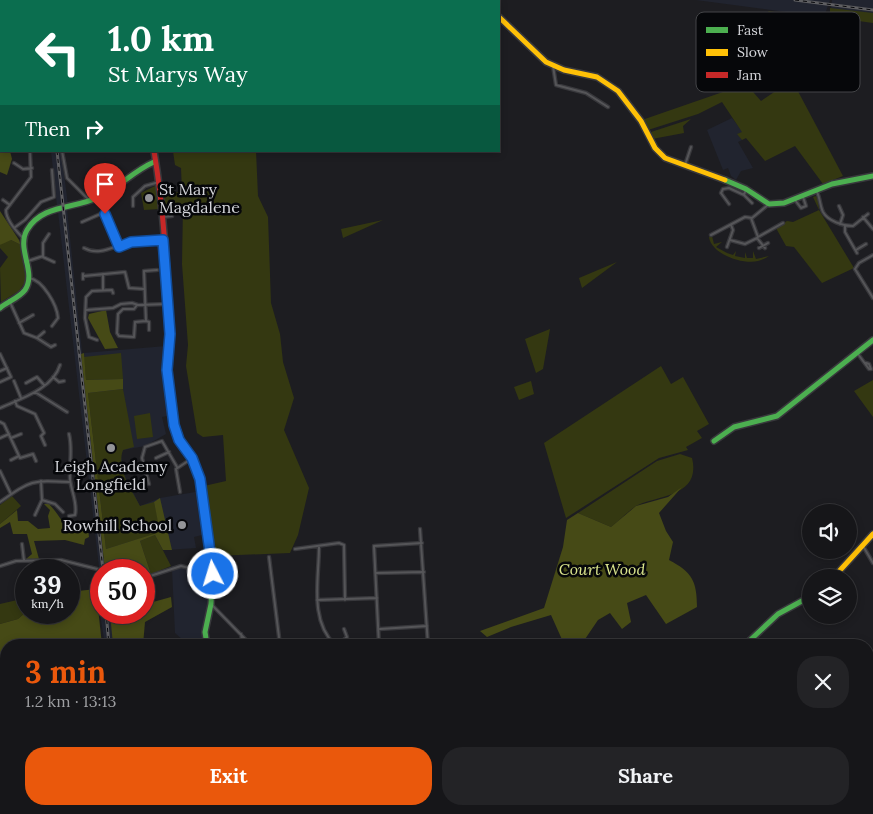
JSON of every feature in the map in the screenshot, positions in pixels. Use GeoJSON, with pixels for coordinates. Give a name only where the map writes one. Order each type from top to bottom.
{"type":"FeatureCollection","features":[{"type":"Feature","properties":{"kind":"street"},"geometry":{"type":"LineString","coordinates":[[500,17],[542,59],[553,66],[597,77],[618,91],[641,121],[659,153],[668,160],[685,165],[769,204],[776,205],[795,200],[832,184],[873,176]]}},
{"type":"Feature","properties":{"kind":"street"},"geometry":{"type":"LineString","coordinates":[[553,66],[556,85],[586,93],[608,107]]}},
{"type":"Feature","properties":{"kind":"street"},"geometry":{"type":"LineString","coordinates":[[685,165],[691,148]]}},
{"type":"Feature","properties":{"kind":"street"},"geometry":{"type":"LineString","coordinates":[[23,238],[14,228],[6,214],[10,205],[29,181],[32,168],[30,152]]}},
{"type":"Feature","properties":{"kind":"street"},"geometry":{"type":"LineString","coordinates":[[62,152],[67,178],[90,202]]}},
{"type":"Feature","properties":{"kind":"street"},"geometry":{"type":"LineString","coordinates":[[154,152],[154,162],[159,182],[166,304],[170,334],[167,370],[175,428],[179,440],[192,458],[202,490],[213,574],[211,604],[205,632],[206,639]]}},
{"type":"Feature","properties":{"kind":"street"},"geometry":{"type":"LineString","coordinates":[[0,308],[25,290],[29,278],[25,262],[23,238],[30,225],[44,213],[100,198],[133,172],[154,162]]}},
{"type":"Feature","properties":{"kind":"street"},"geometry":{"type":"LineString","coordinates":[[14,163],[23,169],[32,168]]}},
{"type":"Feature","properties":{"kind":"street"},"geometry":{"type":"LineString","coordinates":[[14,228],[25,220],[41,202],[54,197],[52,170]]}},
{"type":"Feature","properties":{"kind":"street"},"geometry":{"type":"LineString","coordinates":[[134,206],[133,197],[138,190],[159,182]]}},
{"type":"Feature","properties":{"kind":"street"},"geometry":{"type":"LineString","coordinates":[[729,204],[721,194],[724,189],[729,188],[745,192],[752,203]]}},
{"type":"Feature","properties":{"kind":"street"},"geometry":{"type":"LineString","coordinates":[[817,192],[822,211],[827,217],[840,224],[853,226],[868,214]]}},
{"type":"Feature","properties":{"kind":"street"},"geometry":{"type":"LineString","coordinates":[[795,200],[799,208],[801,208],[806,205],[803,197]]}},
{"type":"Feature","properties":{"kind":"street"},"geometry":{"type":"LineString","coordinates":[[100,198],[119,247]]}},
{"type":"Feature","properties":{"kind":"street"},"geometry":{"type":"LineString","coordinates":[[2,200],[10,205]]}},
{"type":"Feature","properties":{"kind":"street"},"geometry":{"type":"LineString","coordinates":[[711,235],[732,226],[746,217],[751,218],[769,204]]}},
{"type":"Feature","properties":{"kind":"street"},"geometry":{"type":"LineString","coordinates":[[839,206],[843,215],[840,224]]}},
{"type":"Feature","properties":{"kind":"street"},"geometry":{"type":"LineString","coordinates":[[162,218],[172,216],[171,210]]}},
{"type":"Feature","properties":{"kind":"street"},"geometry":{"type":"LineString","coordinates":[[82,222],[105,212]]}},
{"type":"Feature","properties":{"kind":"street"},"geometry":{"type":"LineString","coordinates":[[863,217],[873,230]]}},
{"type":"Feature","properties":{"kind":"street"},"geometry":{"type":"LineString","coordinates":[[751,218],[757,238],[764,247]]}},
{"type":"Feature","properties":{"kind":"street"},"geometry":{"type":"LineString","coordinates":[[730,240],[746,244],[783,223]]}},
{"type":"Feature","properties":{"kind":"street"},"geometry":{"type":"LineString","coordinates":[[727,247],[732,226]]}},
{"type":"Feature","properties":{"kind":"street"},"geometry":{"type":"LineString","coordinates":[[845,226],[856,252],[866,244]]}},
{"type":"Feature","properties":{"kind":"street"},"geometry":{"type":"LineString","coordinates":[[43,257],[43,244],[49,236]]}},
{"type":"Feature","properties":{"kind":"street"},"geometry":{"type":"LineString","coordinates":[[84,248],[87,250],[110,250],[131,242],[163,240]]}},
{"type":"Feature","properties":{"kind":"street"},"geometry":{"type":"LineString","coordinates":[[759,248],[764,247],[768,243]]}},
{"type":"Feature","properties":{"kind":"street"},"geometry":{"type":"LineString","coordinates":[[873,255],[860,263],[855,269],[873,298]]}},
{"type":"Feature","properties":{"kind":"street"},"geometry":{"type":"LineString","coordinates":[[25,262],[43,257],[54,262]]}},
{"type":"Feature","properties":{"kind":"street"},"geometry":{"type":"LineString","coordinates":[[149,330],[149,322],[146,321],[144,271],[157,270]]}},
{"type":"Feature","properties":{"kind":"street"},"geometry":{"type":"LineString","coordinates":[[83,276],[125,272],[128,288],[144,289]]}},
{"type":"Feature","properties":{"kind":"street"},"geometry":{"type":"LineString","coordinates":[[103,274],[103,290]]}},
{"type":"Feature","properties":{"kind":"street"},"geometry":{"type":"LineString","coordinates":[[29,278],[36,279],[58,312],[58,318],[52,326]]}},
{"type":"Feature","properties":{"kind":"street"},"geometry":{"type":"LineString","coordinates":[[98,340],[89,337],[86,310],[87,295],[92,291],[103,290],[112,290],[113,294]]}},
{"type":"Feature","properties":{"kind":"street"},"geometry":{"type":"LineString","coordinates":[[10,300],[24,333],[37,338],[51,347],[55,345]]}},
{"type":"Feature","properties":{"kind":"street"},"geometry":{"type":"LineString","coordinates":[[86,310],[113,308],[132,302],[137,305],[166,304]]}},
{"type":"Feature","properties":{"kind":"street"},"geometry":{"type":"LineString","coordinates":[[137,305],[134,309],[124,309],[118,313],[117,333],[119,336],[134,337],[135,322],[146,321]]}},
{"type":"Feature","properties":{"kind":"street"},"geometry":{"type":"LineString","coordinates":[[19,323],[33,315]]}},
{"type":"Feature","properties":{"kind":"street"},"geometry":{"type":"LineString","coordinates":[[37,338],[44,332]]}},
{"type":"Feature","properties":{"kind":"street"},"geometry":{"type":"LineString","coordinates":[[714,441],[734,427],[776,416],[820,380],[858,354],[873,340]]}},
{"type":"Feature","properties":{"kind":"street"},"geometry":{"type":"LineString","coordinates":[[0,354],[11,377],[0,382]]}},
{"type":"Feature","properties":{"kind":"street"},"geometry":{"type":"LineString","coordinates":[[858,354],[866,363]]}},
{"type":"Feature","properties":{"kind":"street"},"geometry":{"type":"LineString","coordinates":[[0,408],[35,392],[53,377],[60,365]]}},
{"type":"Feature","properties":{"kind":"street"},"geometry":{"type":"LineString","coordinates":[[0,371],[7,368]]}},
{"type":"Feature","properties":{"kind":"street"},"geometry":{"type":"LineString","coordinates":[[26,383],[36,377],[44,385]]}},
{"type":"Feature","properties":{"kind":"street"},"geometry":{"type":"LineString","coordinates":[[53,377],[59,382],[64,381]]}},
{"type":"Feature","properties":{"kind":"street"},"geometry":{"type":"LineString","coordinates":[[14,381],[21,398]]}},
{"type":"Feature","properties":{"kind":"street"},"geometry":{"type":"LineString","coordinates":[[35,392],[68,412]]}},
{"type":"Feature","properties":{"kind":"street"},"geometry":{"type":"LineString","coordinates":[[15,401],[17,406],[38,418],[44,433],[41,436],[44,445]]}},
{"type":"Feature","properties":{"kind":"street"},"geometry":{"type":"LineString","coordinates":[[0,422],[4,424],[19,456]]}},
{"type":"Feature","properties":{"kind":"street"},"geometry":{"type":"LineString","coordinates":[[0,438],[9,434]]}},
{"type":"Feature","properties":{"kind":"street"},"geometry":{"type":"LineString","coordinates":[[11,438],[21,434]]}},
{"type":"Feature","properties":{"kind":"street"},"geometry":{"type":"LineString","coordinates":[[69,434],[72,462],[70,482],[76,513],[69,516]]}},
{"type":"Feature","properties":{"kind":"street"},"geometry":{"type":"LineString","coordinates":[[149,484],[142,458],[145,447],[160,440],[177,467],[180,492]]}},
{"type":"Feature","properties":{"kind":"street"},"geometry":{"type":"LineString","coordinates":[[156,458],[169,452]]}},
{"type":"Feature","properties":{"kind":"street"},"geometry":{"type":"LineString","coordinates":[[11,460],[19,456],[20,458],[33,454],[36,461]]}},
{"type":"Feature","properties":{"kind":"street"},"geometry":{"type":"LineString","coordinates":[[177,467],[192,458]]}},
{"type":"Feature","properties":{"kind":"street"},"geometry":{"type":"LineString","coordinates":[[0,471],[11,494]]}},
{"type":"Feature","properties":{"kind":"street"},"geometry":{"type":"LineString","coordinates":[[0,502],[23,486],[41,481],[70,482]]}},
{"type":"Feature","properties":{"kind":"street"},"geometry":{"type":"LineString","coordinates":[[35,515],[42,500],[41,481]]}},
{"type":"Feature","properties":{"kind":"street"},"geometry":{"type":"LineString","coordinates":[[42,500],[55,504],[63,512]]}},
{"type":"Feature","properties":{"kind":"street"},"geometry":{"type":"LineString","coordinates":[[420,529],[428,639]]}},
{"type":"Feature","properties":{"kind":"street"},"geometry":{"type":"LineString","coordinates":[[841,569],[873,534]]}},
{"type":"Feature","properties":{"kind":"street"},"geometry":{"type":"LineString","coordinates":[[379,639],[374,546],[422,543]]}},
{"type":"Feature","properties":{"kind":"street"},"geometry":{"type":"LineString","coordinates":[[22,544],[24,559]]}},
{"type":"Feature","properties":{"kind":"street"},"geometry":{"type":"LineString","coordinates":[[296,549],[344,545],[345,600]]}},
{"type":"Feature","properties":{"kind":"street"},"geometry":{"type":"LineString","coordinates":[[319,546],[317,600],[322,625],[329,639]]}},
{"type":"Feature","properties":{"kind":"street"},"geometry":{"type":"LineString","coordinates":[[863,546],[873,563]]}},
{"type":"Feature","properties":{"kind":"street"},"geometry":{"type":"LineString","coordinates":[[269,557],[279,639]]}},
{"type":"Feature","properties":{"kind":"street"},"geometry":{"type":"LineString","coordinates":[[0,566],[15,562]]}},
{"type":"Feature","properties":{"kind":"street"},"geometry":{"type":"LineString","coordinates":[[155,574],[181,566],[213,574]]}},
{"type":"Feature","properties":{"kind":"street"},"geometry":{"type":"LineString","coordinates":[[376,573],[424,572]]}},
{"type":"Feature","properties":{"kind":"street"},"geometry":{"type":"LineString","coordinates":[[317,600],[377,598]]}},
{"type":"Feature","properties":{"kind":"street"},"geometry":{"type":"LineString","coordinates":[[751,639],[778,614],[802,601]]}},
{"type":"Feature","properties":{"kind":"street"},"geometry":{"type":"LineString","coordinates":[[211,604],[246,639]]}},
{"type":"Feature","properties":{"kind":"street"},"geometry":{"type":"LineString","coordinates":[[379,629],[427,626]]}},
{"type":"Feature","properties":{"kind":"street"},"geometry":{"type":"LineString","coordinates":[[344,629],[347,637],[344,639]]}},
{"type":"Feature","properties":{"kind":"street"},"geometry":{"type":"LineString","coordinates":[[241,634],[242,639]]}},
{"type":"Feature","properties":{"kind":"shaded area"},"geometry":{"type":"Polygon","coordinates":[[[696,0],[830,0],[826,12],[786,12],[696,0]]]}},
{"type":"Feature","properties":{"kind":"shaded area"},"geometry":{"type":"Polygon","coordinates":[[[832,0],[873,0],[873,22],[860,20],[860,12],[831,12],[832,0]]]}},
{"type":"Feature","properties":{"kind":"shaded area"},"geometry":{"type":"Polygon","coordinates":[[[732,118],[743,132],[738,134],[742,140],[738,142],[753,168],[741,171],[736,180],[731,176],[728,168],[723,170],[707,130],[732,118]]]}},
{"type":"Feature","properties":{"kind":"shaded area"},"geometry":{"type":"Polygon","coordinates":[[[51,152],[61,152],[68,205],[57,206],[51,152]]]}},
{"type":"Feature","properties":{"kind":"shaded area"},"geometry":{"type":"Polygon","coordinates":[[[67,209],[104,559],[98,559],[58,212],[67,209]]]}},
{"type":"Feature","properties":{"kind":"shaded area","name":"Leigh Academy Longfield"},"geometry":{"type":"Polygon","coordinates":[[[166,346],[166,374],[172,415],[162,417],[166,434],[145,446],[123,450],[121,455],[124,474],[140,506],[160,498],[201,491],[206,534],[194,537],[196,548],[166,550],[106,549],[84,353],[166,346]]]}},
{"type":"Feature","properties":{"kind":"shaded area"},"geometry":{"type":"Polygon","coordinates":[[[181,566],[211,574],[210,605],[203,639],[182,639],[175,633],[172,569],[181,566]]]}},
{"type":"Feature","properties":{"kind":"shaded area"},"geometry":{"type":"Polygon","coordinates":[[[102,624],[112,624],[113,639],[104,639],[102,624]]]}},
{"type":"Feature","properties":{"kind":"green space"},"geometry":{"type":"Polygon","coordinates":[[[830,8],[873,13],[873,23],[860,21],[860,12],[830,12],[830,8]]]}},
{"type":"Feature","properties":{"kind":"green space"},"geometry":{"type":"Polygon","coordinates":[[[723,92],[753,92],[761,101],[774,92],[798,92],[843,176],[823,184],[795,146],[765,161],[746,138],[742,140],[737,134],[742,132],[722,102],[698,114],[648,130],[642,120],[723,92]]]}},
{"type":"Feature","properties":{"kind":"green space"},"geometry":{"type":"Polygon","coordinates":[[[691,119],[683,126],[684,133],[652,139],[651,132],[691,119]]]}},
{"type":"Feature","properties":{"kind":"green space"},"geometry":{"type":"Polygon","coordinates":[[[0,152],[10,152],[12,159],[7,175],[0,172],[0,152]]]}},
{"type":"Feature","properties":{"kind":"green space"},"geometry":{"type":"Polygon","coordinates":[[[173,152],[256,152],[258,196],[268,217],[271,303],[280,334],[283,362],[294,398],[284,430],[309,488],[298,535],[290,553],[214,556],[204,486],[226,481],[223,435],[203,437],[197,433],[186,366],[188,345],[182,264],[183,207],[163,209],[162,187],[173,186],[174,192],[182,192],[181,168],[175,165],[173,152]]]}},
{"type":"Feature","properties":{"kind":"green space"},"geometry":{"type":"Polygon","coordinates":[[[159,184],[160,209],[144,210],[141,193],[159,184]]]}},
{"type":"Feature","properties":{"kind":"green space"},"geometry":{"type":"Polygon","coordinates":[[[816,196],[818,200],[819,210],[813,197],[816,196]]]}},
{"type":"Feature","properties":{"kind":"green space"},"geometry":{"type":"Polygon","coordinates":[[[819,210],[854,268],[822,283],[794,247],[786,246],[776,228],[787,221],[793,222],[819,210]]]}},
{"type":"Feature","properties":{"kind":"green space"},"geometry":{"type":"Polygon","coordinates":[[[0,211],[21,245],[11,240],[0,245],[0,211]]]}},
{"type":"Feature","properties":{"kind":"green space"},"geometry":{"type":"Polygon","coordinates":[[[383,220],[343,238],[341,229],[383,220]]]}},
{"type":"Feature","properties":{"kind":"green space"},"geometry":{"type":"Polygon","coordinates":[[[712,236],[714,244],[722,242],[716,247],[727,253],[733,255],[736,251],[735,256],[745,258],[745,252],[747,258],[753,258],[753,251],[756,259],[769,256],[752,262],[736,260],[715,248],[709,237],[712,236]]]}},
{"type":"Feature","properties":{"kind":"green space"},"geometry":{"type":"Polygon","coordinates":[[[6,240],[11,240],[21,245],[26,281],[19,291],[1,302],[0,268],[8,257],[0,248],[0,245],[6,240]]]}},
{"type":"Feature","properties":{"kind":"green space"},"geometry":{"type":"Polygon","coordinates":[[[617,262],[582,288],[579,278],[617,262]]]}},
{"type":"Feature","properties":{"kind":"green space"},"geometry":{"type":"Polygon","coordinates":[[[106,310],[110,332],[118,348],[105,349],[88,318],[89,314],[106,310]]]}},
{"type":"Feature","properties":{"kind":"green space"},"geometry":{"type":"Polygon","coordinates":[[[550,329],[543,369],[536,373],[525,339],[550,329]]]}},
{"type":"Feature","properties":{"kind":"green space"},"geometry":{"type":"Polygon","coordinates":[[[84,353],[86,380],[123,379],[123,389],[88,393],[106,549],[160,532],[154,502],[160,498],[172,550],[163,550],[155,535],[140,541],[146,559],[104,559],[81,354],[84,353]]]}},
{"type":"Feature","properties":{"kind":"green space"},"geometry":{"type":"Polygon","coordinates":[[[121,353],[123,379],[86,380],[84,357],[121,353]]]}},
{"type":"Feature","properties":{"kind":"green space"},"geometry":{"type":"Polygon","coordinates":[[[661,366],[671,384],[683,377],[709,424],[697,431],[702,438],[686,447],[688,450],[659,458],[566,518],[544,443],[661,366]]]}},
{"type":"Feature","properties":{"kind":"green space"},"geometry":{"type":"Polygon","coordinates":[[[873,380],[873,417],[854,391],[873,380]]]}},
{"type":"Feature","properties":{"kind":"green space"},"geometry":{"type":"Polygon","coordinates":[[[531,381],[534,394],[519,400],[514,387],[531,381]]]}},
{"type":"Feature","properties":{"kind":"green space"},"geometry":{"type":"Polygon","coordinates":[[[123,389],[134,447],[123,450],[121,457],[123,472],[140,506],[154,502],[161,532],[106,549],[88,393],[123,389]]]}},
{"type":"Feature","properties":{"kind":"green space"},"geometry":{"type":"Polygon","coordinates":[[[150,413],[153,437],[137,439],[134,416],[150,413]]]}},
{"type":"Feature","properties":{"kind":"green space"},"geometry":{"type":"Polygon","coordinates":[[[680,454],[692,458],[693,470],[691,480],[677,492],[638,505],[611,527],[578,513],[657,461],[680,454]]]}},
{"type":"Feature","properties":{"kind":"green space","name":"Court Wood"},"geometry":{"type":"Polygon","coordinates":[[[682,487],[659,513],[666,531],[673,542],[669,560],[677,564],[692,578],[696,590],[697,607],[666,624],[646,595],[627,603],[631,622],[622,629],[610,613],[598,620],[585,639],[562,639],[551,615],[511,627],[487,637],[480,631],[544,608],[563,547],[567,520],[578,513],[611,527],[636,506],[668,497],[682,487]]]}},
{"type":"Feature","properties":{"kind":"green space"},"geometry":{"type":"Polygon","coordinates":[[[12,496],[21,506],[0,524],[0,505],[12,496]]]}},
{"type":"Feature","properties":{"kind":"green space"},"geometry":{"type":"Polygon","coordinates":[[[44,504],[49,504],[64,522],[71,524],[87,521],[89,537],[85,539],[84,545],[65,540],[34,541],[39,559],[26,559],[32,554],[27,534],[13,534],[10,522],[0,528],[0,524],[17,510],[18,521],[28,521],[38,529],[50,528],[48,516],[50,510],[44,504]]]}},
{"type":"Feature","properties":{"kind":"green space"},"geometry":{"type":"Polygon","coordinates":[[[155,535],[171,566],[155,572],[155,559],[146,559],[140,541],[155,535]]]}},
{"type":"Feature","properties":{"kind":"green space"},"geometry":{"type":"Polygon","coordinates":[[[90,590],[90,624],[100,624],[101,639],[0,639],[0,624],[15,620],[15,624],[80,624],[80,591],[90,590]]]}},
{"type":"Feature","properties":{"kind":"green space"},"geometry":{"type":"Polygon","coordinates":[[[171,597],[172,607],[155,616],[155,601],[171,597]]]}},
{"type":"Feature","properties":{"kind":"green space"},"geometry":{"type":"Polygon","coordinates":[[[15,601],[15,620],[0,624],[0,604],[15,601]]]}},
{"type":"Feature","properties":{"kind":"green space"},"geometry":{"type":"Polygon","coordinates":[[[111,624],[145,624],[144,639],[112,639],[111,624]]]}},
{"type":"Feature","properties":{"kind":"railway"},"geometry":{"type":"LineString","coordinates":[[795,0],[873,10]]}},
{"type":"Feature","properties":{"kind":"railway"},"geometry":{"type":"LineString","coordinates":[[57,152],[102,559]]}},
{"type":"Feature","properties":{"kind":"railway"},"geometry":{"type":"LineString","coordinates":[[107,624],[108,639]]}},
{"type":"Feature","properties":{"kind":"traffic: fast"},"geometry":{"type":"LineString","coordinates":[[0,308],[22,293],[28,283],[29,276],[24,237],[33,222],[50,211],[99,197],[154,162]]}},
{"type":"Feature","properties":{"kind":"traffic: fast"},"geometry":{"type":"LineString","coordinates":[[725,180],[746,189],[769,204],[784,203],[832,184],[873,176]]}},
{"type":"Feature","properties":{"kind":"traffic: fast"},"geometry":{"type":"LineString","coordinates":[[714,441],[734,427],[777,416],[873,340]]}},
{"type":"Feature","properties":{"kind":"traffic: fast"},"geometry":{"type":"LineString","coordinates":[[190,457],[198,471],[213,564],[211,604],[205,632],[206,639]]}},
{"type":"Feature","properties":{"kind":"traffic: fast"},"geometry":{"type":"LineString","coordinates":[[751,639],[778,614],[802,601]]}},
{"type":"Feature","properties":{"kind":"traffic: slow"},"geometry":{"type":"LineString","coordinates":[[500,18],[546,62],[564,70],[597,77],[618,91],[641,121],[655,148],[665,158],[725,180]]}},
{"type":"Feature","properties":{"kind":"traffic: slow"},"geometry":{"type":"LineString","coordinates":[[841,569],[873,534]]}},
{"type":"Feature","properties":{"kind":"traffic: jam"},"geometry":{"type":"LineString","coordinates":[[154,152],[163,218],[168,286],[170,331],[167,364],[168,392],[176,426],[190,457]]}},
{"type":"Feature","properties":{"kind":"place","name":"St Mary Magdalene"},"geometry":{"type":"Point","coordinates":[149,198]}},
{"type":"Feature","properties":{"kind":"place","name":"Leigh Academy Longfield"},"geometry":{"type":"Point","coordinates":[111,448]}},
{"type":"Feature","properties":{"kind":"place","name":"Rowhill School"},"geometry":{"type":"Point","coordinates":[182,525]}},
{"type":"Feature","properties":{"kind":"route"},"geometry":{"type":"LineString","coordinates":[[105,214],[119,247],[131,242],[163,240],[168,300],[166,304],[168,307],[170,334],[167,370],[174,425],[179,440],[192,458],[198,471],[212,554],[213,574]]}}]}
